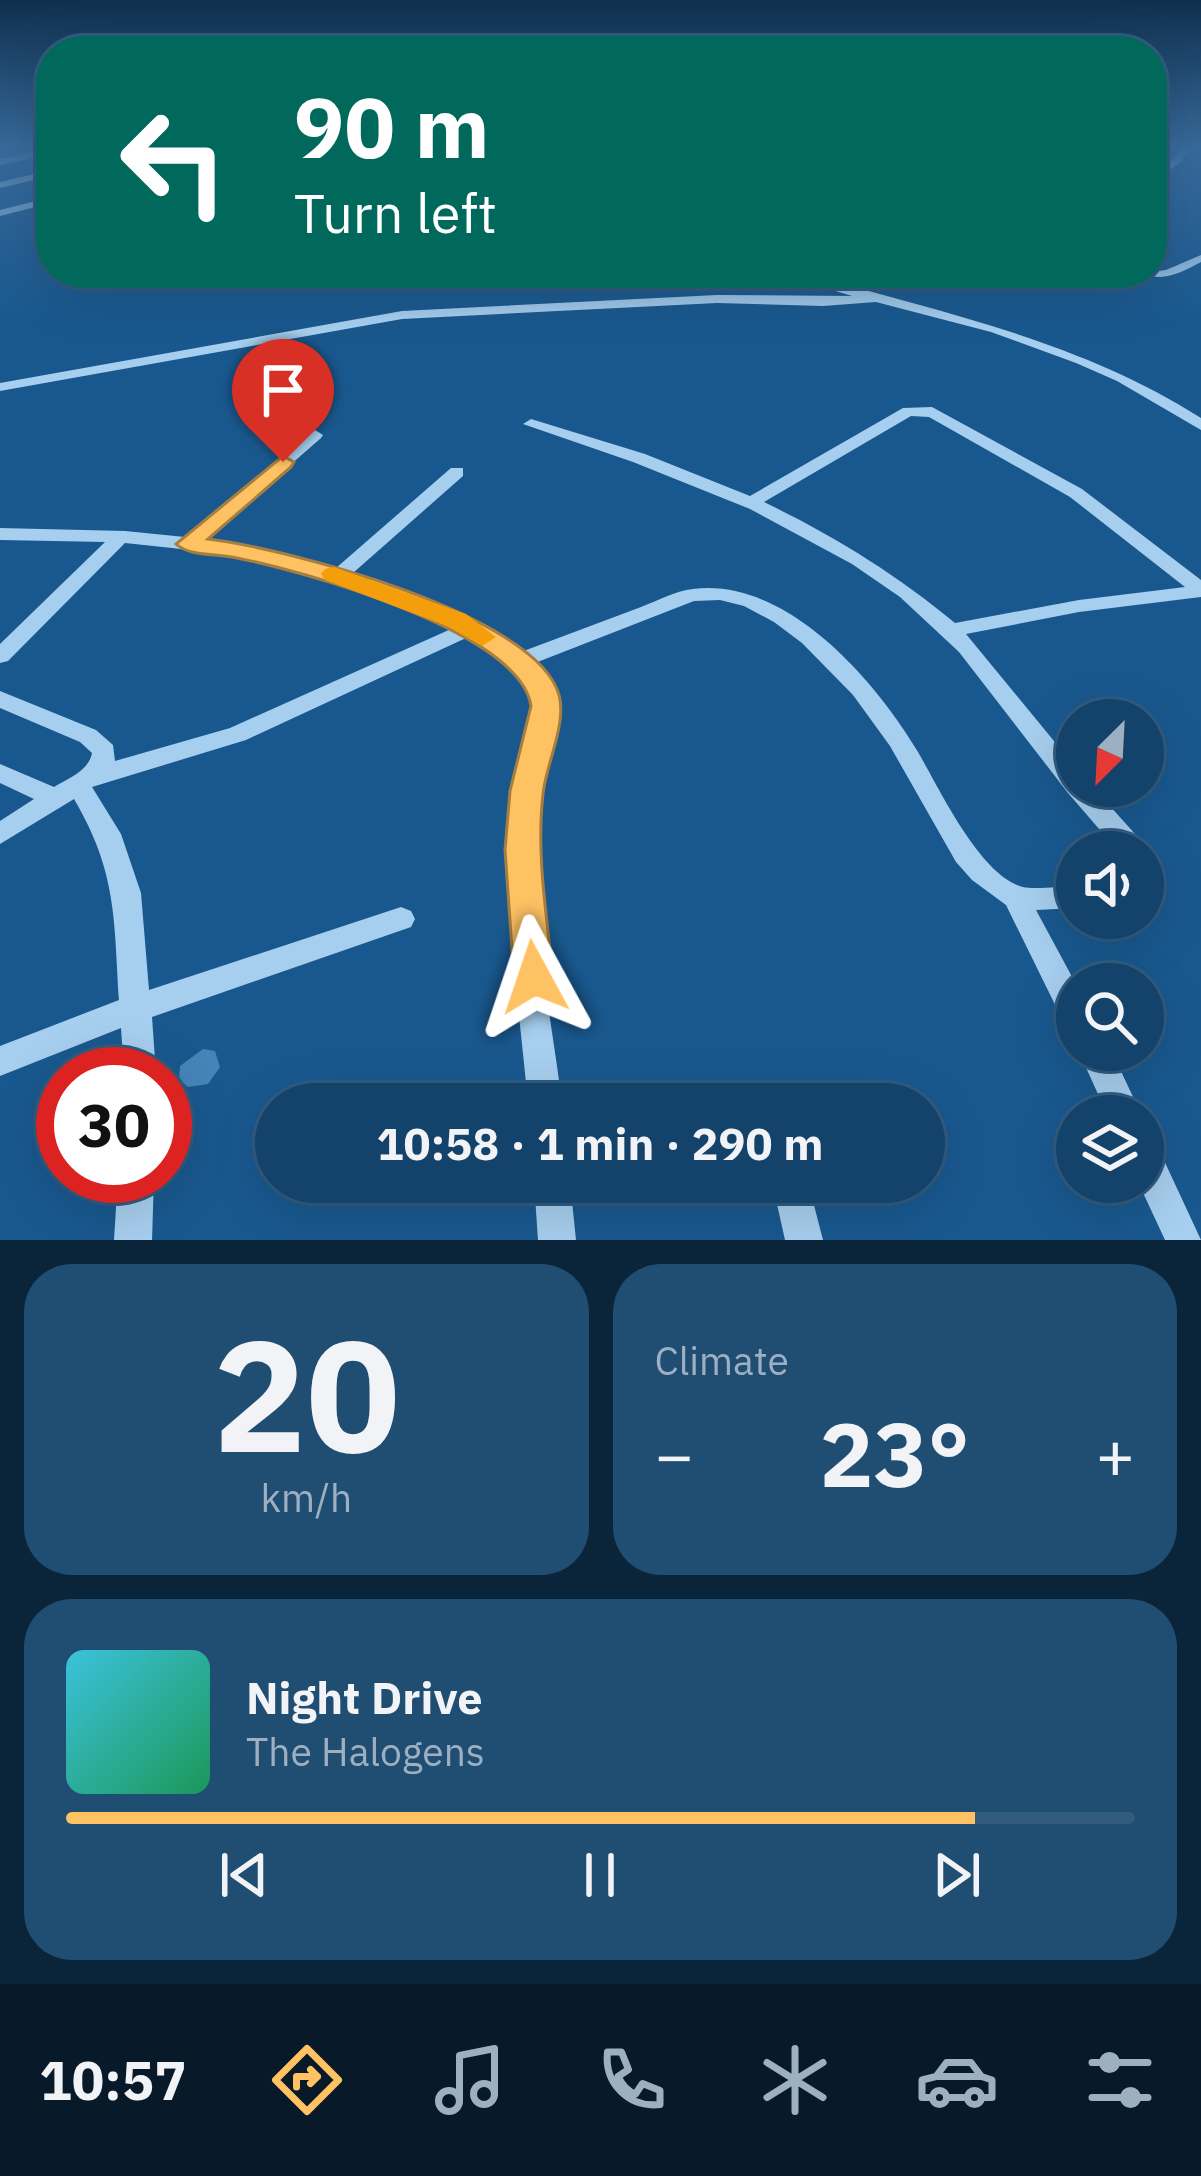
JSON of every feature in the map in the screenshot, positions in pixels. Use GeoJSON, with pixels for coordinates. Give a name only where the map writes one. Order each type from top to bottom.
{"type":"FeatureCollection","features":[{"type":"Feature","properties":{"kind":"street"},"geometry":{"type":"LineString","coordinates":[[1168,274],[1201,258]]}},
{"type":"Feature","properties":{"kind":"street"},"geometry":{"type":"LineString","coordinates":[[1168,274],[1201,278]]}},
{"type":"Feature","properties":{"kind":"street"},"geometry":{"type":"LineString","coordinates":[[839,288],[999,328],[1103,367],[1201,425]]}},
{"type":"Feature","properties":{"kind":"street"},"geometry":{"type":"LineString","coordinates":[[0,387],[402,315],[717,299],[823,302],[877,298]]}},
{"type":"Feature","properties":{"kind":"street"},"geometry":{"type":"LineString","coordinates":[[748,504],[908,411],[932,412],[1076,493],[1201,591]]}},
{"type":"Feature","properties":{"kind":"street"},"geometry":{"type":"LineString","coordinates":[[532,424],[626,451],[844,551],[950,631],[1056,760]]}},
{"type":"Feature","properties":{"kind":"street"},"geometry":{"type":"LineString","coordinates":[[188,544],[315,435]]}},
{"type":"Feature","properties":{"kind":"street"},"geometry":{"type":"LineString","coordinates":[[338,576],[457,472]]}},
{"type":"Feature","properties":{"kind":"street"},"geometry":{"type":"LineString","coordinates":[[0,534],[70,532],[234,549],[338,576],[469,628],[536,677],[546,706],[526,791],[522,850],[543,1083]]}},
{"type":"Feature","properties":{"kind":"street"},"geometry":{"type":"LineString","coordinates":[[0,656],[119,538]]}},
{"type":"Feature","properties":{"kind":"street"},"geometry":{"type":"LineString","coordinates":[[519,661],[691,595],[721,590],[751,598],[833,661],[895,735],[977,868],[1022,902],[1056,899]]}},
{"type":"Feature","properties":{"kind":"street"},"geometry":{"type":"LineString","coordinates":[[950,631],[1078,606],[1201,591]]}},
{"type":"Feature","properties":{"kind":"street"},"geometry":{"type":"LineString","coordinates":[[0,773],[74,785],[180,755],[238,735],[469,628]]}},
{"type":"Feature","properties":{"kind":"street"},"geometry":{"type":"LineString","coordinates":[[0,700],[99,743],[103,763],[0,834]]}},
{"type":"Feature","properties":{"kind":"street"},"geometry":{"type":"LineString","coordinates":[[74,785],[108,834],[127,893],[138,1047]]}},
{"type":"Feature","properties":{"kind":"street"},"geometry":{"type":"LineString","coordinates":[[1095,807],[1117,831]]}},
{"type":"Feature","properties":{"kind":"street"},"geometry":{"type":"LineString","coordinates":[[1022,902],[1022,914],[1056,978]]}},
{"type":"Feature","properties":{"kind":"street"},"geometry":{"type":"LineString","coordinates":[[0,1061],[136,1008],[400,919]]}},
{"type":"Feature","properties":{"kind":"street"},"geometry":{"type":"LineString","coordinates":[[1164,1198],[1184,1240]]}},
{"type":"Feature","properties":{"kind":"street"},"geometry":{"type":"LineString","coordinates":[[134,1240],[135,1203]]}},
{"type":"Feature","properties":{"kind":"street"},"geometry":{"type":"LineString","coordinates":[[553,1203],[556,1240]]}},
{"type":"Feature","properties":{"kind":"street"},"geometry":{"type":"LineString","coordinates":[[795,1203],[804,1240]]}},
{"type":"Feature","properties":{"kind":"building"},"geometry":{"type":"Polygon","coordinates":[[[203,1049],[215,1051],[220,1067],[208,1084],[192,1086],[192,1057],[203,1049]]]}},
{"type":"Feature","properties":{"kind":"slow traffic"},"geometry":{"type":"LineString","coordinates":[[334,574],[456,620],[482,637]]}},
{"type":"Feature","properties":{"kind":"route"},"geometry":{"type":"LineString","coordinates":[[283,462],[188,544],[234,549],[330,573],[456,620],[519,661],[543,691],[546,706],[526,791],[522,850],[534,977]]}}]}
